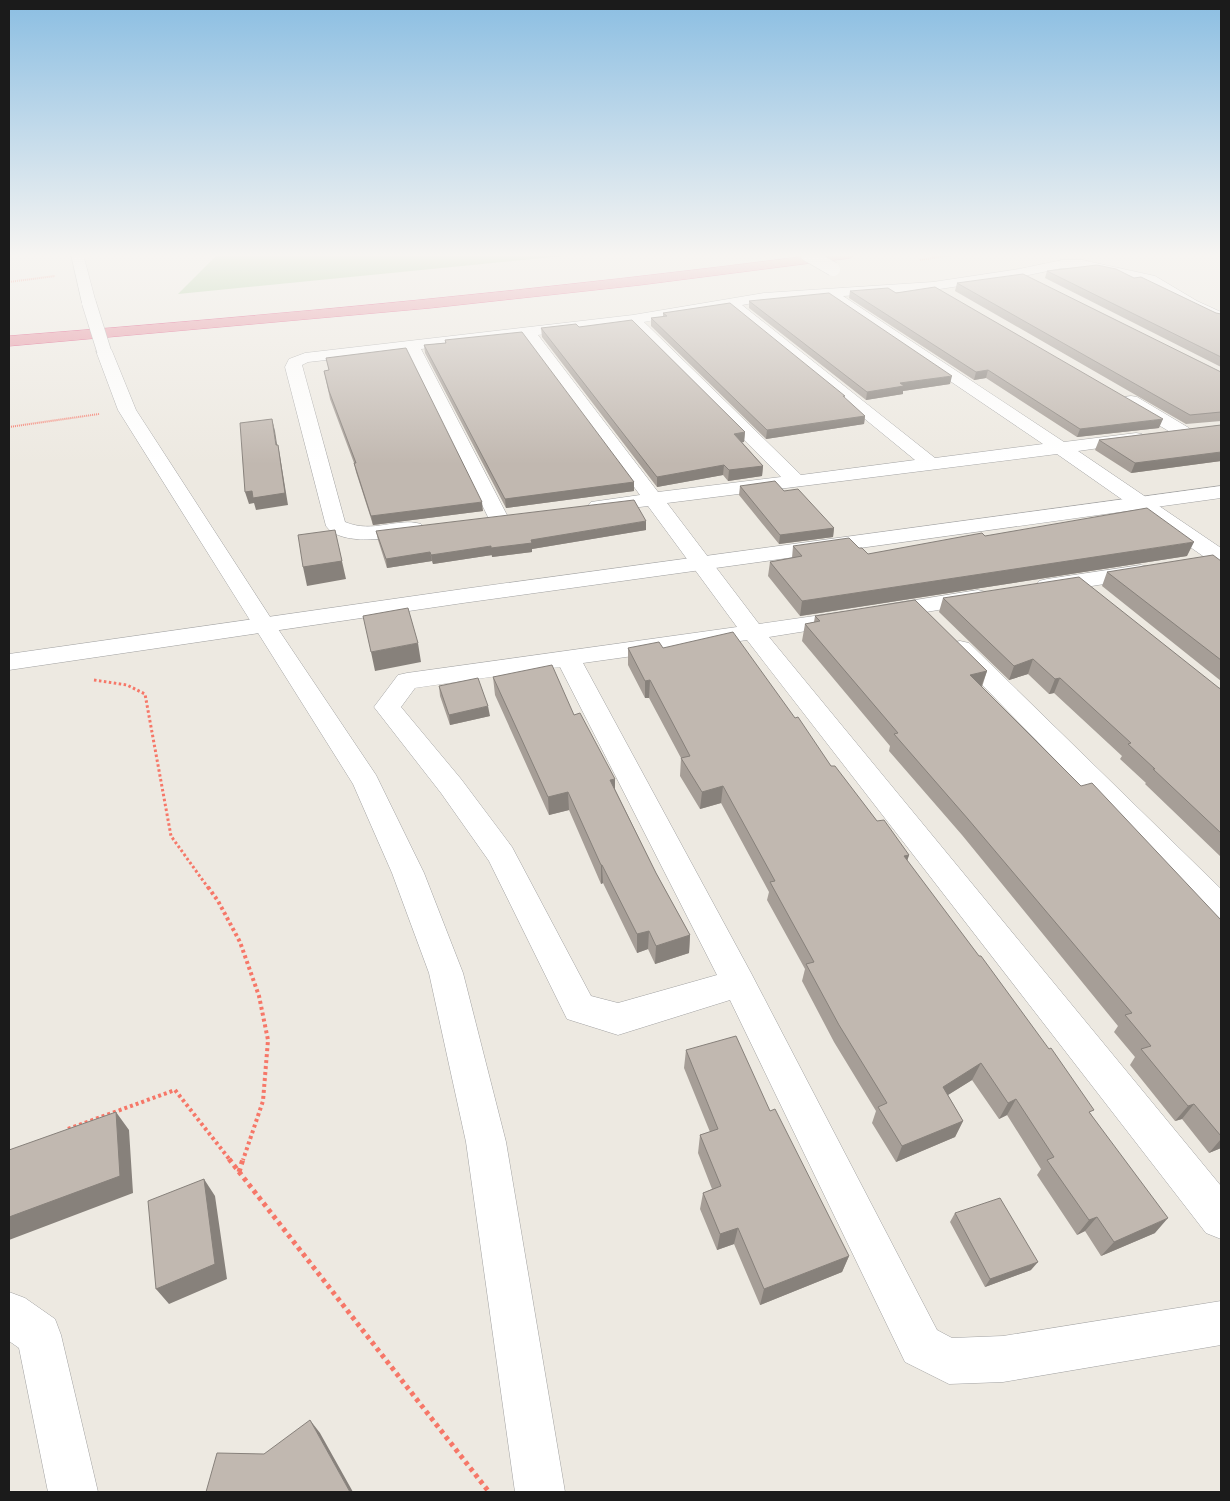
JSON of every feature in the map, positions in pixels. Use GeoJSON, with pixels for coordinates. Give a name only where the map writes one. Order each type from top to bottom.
{"type":"FeatureCollection","features":[{"type":"Feature","properties":{"kind":"highway"},"geometry":{"type":"LineString","coordinates":[[9,328],[55,324]]}},
{"type":"Feature","properties":{"kind":"highway"},"geometry":{"type":"LineString","coordinates":[[9,341],[195,324]]}},
{"type":"Feature","properties":{"kind":"street"},"geometry":{"type":"LineString","coordinates":[[96,324],[126,410],[366,782],[408,873],[446,973],[486,1142],[540,1492]]}},
{"type":"Feature","properties":{"kind":"street"},"geometry":{"type":"LineString","coordinates":[[430,526],[363,534],[349,533],[336,526],[293,367],[295,362],[305,358],[410,344],[588,324]]}},
{"type":"Feature","properties":{"kind":"street"},"geometry":{"type":"LineString","coordinates":[[638,324],[796,481]]}},
{"type":"Feature","properties":{"kind":"street"},"geometry":{"type":"LineString","coordinates":[[757,324],[930,463]]}},
{"type":"Feature","properties":{"kind":"street"},"geometry":{"type":"LineString","coordinates":[[876,324],[1143,503],[1221,559]]}},
{"type":"Feature","properties":{"kind":"street"},"geometry":{"type":"LineString","coordinates":[[526,331],[752,632],[1221,1218]]}},
{"type":"Feature","properties":{"kind":"street"},"geometry":{"type":"LineString","coordinates":[[410,344],[498,517]]}},
{"type":"Feature","properties":{"kind":"street"},"geometry":{"type":"LineString","coordinates":[[1114,392],[1183,432]]}},
{"type":"Feature","properties":{"kind":"street"},"geometry":{"type":"LineString","coordinates":[[585,507],[654,500],[1202,429]]}},
{"type":"Feature","properties":{"kind":"street"},"geometry":{"type":"LineString","coordinates":[[9,662],[262,623],[1221,492]]}},
{"type":"Feature","properties":{"kind":"street"},"geometry":{"type":"LineString","coordinates":[[478,520],[517,515]]}},
{"type":"Feature","properties":{"kind":"street"},"geometry":{"type":"LineString","coordinates":[[739,983],[618,1019],[579,1008],[501,854],[451,786],[387,707],[407,680],[752,632],[1221,559]]}},
{"type":"Feature","properties":{"kind":"street"},"geometry":{"type":"LineString","coordinates":[[1078,582],[1101,600]]}},
{"type":"Feature","properties":{"kind":"street"},"geometry":{"type":"LineString","coordinates":[[918,607],[1221,909]]}},
{"type":"Feature","properties":{"kind":"street"},"geometry":{"type":"LineString","coordinates":[[568,658],[739,983],[921,1346],[949,1361],[994,1360],[1221,1323]]}},
{"type":"Feature","properties":{"kind":"street"},"geometry":{"type":"LineString","coordinates":[[9,1314],[39,1335],[73,1492]]}},
{"type":"Feature","properties":{"kind":"path"},"geometry":{"type":"LineString","coordinates":[[9,427],[126,410]]}},
{"type":"Feature","properties":{"kind":"path"},"geometry":{"type":"LineString","coordinates":[[89,680],[121,682],[133,686],[145,694],[171,836],[222,909],[240,942],[259,996],[268,1040],[263,1101],[239,1173]]}},
{"type":"Feature","properties":{"kind":"path"},"geometry":{"type":"LineString","coordinates":[[66,1130],[174,1090],[489,1492]]}},
{"type":"Feature","properties":{"kind":"building"},"geometry":{"type":"Polygon","coordinates":[[[576,324],[579,327],[601,324],[636,324],[745,432],[734,434],[763,466],[729,470],[724,465],[657,477],[541,328],[576,324]]]}},
{"type":"Feature","properties":{"kind":"building"},"geometry":{"type":"Polygon","coordinates":[[[657,324],[756,324],[845,396],[843,396],[865,416],[767,430],[657,324]]]}},
{"type":"Feature","properties":{"kind":"building"},"geometry":{"type":"Polygon","coordinates":[[[779,324],[875,324],[952,376],[900,383],[904,386],[867,392],[779,324]]]}},
{"type":"Feature","properties":{"kind":"building"},"geometry":{"type":"Polygon","coordinates":[[[901,324],[999,324],[1163,419],[1080,429],[988,370],[976,372],[901,324]]]}},
{"type":"Feature","properties":{"kind":"building"},"geometry":{"type":"Polygon","coordinates":[[[1029,324],[1124,324],[1221,372],[1221,412],[1190,415],[1029,324]]]}},
{"type":"Feature","properties":{"kind":"building"},"geometry":{"type":"Polygon","coordinates":[[[1154,324],[1221,324],[1221,357],[1154,324]]]}},
{"type":"Feature","properties":{"kind":"building"},"geometry":{"type":"Polygon","coordinates":[[[522,332],[634,482],[505,499],[424,345],[446,343],[445,340],[522,332]]]}},
{"type":"Feature","properties":{"kind":"building"},"geometry":{"type":"Polygon","coordinates":[[[406,348],[482,502],[371,516],[354,463],[356,463],[329,391],[324,371],[329,370],[326,358],[406,348]]]}},
{"type":"Feature","properties":{"kind":"building"},"geometry":{"type":"Polygon","coordinates":[[[272,419],[285,493],[253,498],[252,491],[245,492],[240,423],[272,419]]]}},
{"type":"Feature","properties":{"kind":"building"},"geometry":{"type":"Polygon","coordinates":[[[1221,425],[1221,452],[1135,463],[1099,440],[1221,425]]]}},
{"type":"Feature","properties":{"kind":"building"},"geometry":{"type":"Polygon","coordinates":[[[775,481],[784,491],[798,489],[834,528],[780,535],[740,486],[775,481]]]}},
{"type":"Feature","properties":{"kind":"building"},"geometry":{"type":"Polygon","coordinates":[[[634,500],[646,521],[531,540],[532,543],[491,548],[491,546],[431,555],[430,552],[386,559],[376,531],[634,500]]]}},
{"type":"Feature","properties":{"kind":"building"},"geometry":{"type":"Polygon","coordinates":[[[1147,508],[1194,542],[802,601],[770,562],[802,556],[793,546],[849,538],[868,554],[982,533],[985,536],[1147,508]]]}},
{"type":"Feature","properties":{"kind":"building"},"geometry":{"type":"Polygon","coordinates":[[[335,530],[342,561],[303,567],[298,535],[335,530]]]}},
{"type":"Feature","properties":{"kind":"building"},"geometry":{"type":"Polygon","coordinates":[[[1213,555],[1221,561],[1221,660],[1107,572],[1213,555]]]}},
{"type":"Feature","properties":{"kind":"building"},"geometry":{"type":"Polygon","coordinates":[[[1079,577],[1221,689],[1221,833],[1128,744],[1131,743],[1060,678],[1055,679],[1033,659],[1014,666],[943,598],[1079,577]]]}},
{"type":"Feature","properties":{"kind":"building"},"geometry":{"type":"Polygon","coordinates":[[[915,600],[987,671],[970,675],[1081,786],[1092,783],[1221,920],[1221,1136],[1194,1104],[1188,1106],[1141,1049],[1151,1046],[1125,1015],[1132,1013],[894,734],[898,733],[805,624],[820,621],[815,616],[915,600]]]}},
{"type":"Feature","properties":{"kind":"building"},"geometry":{"type":"Polygon","coordinates":[[[408,608],[418,643],[371,652],[363,616],[408,608]]]}},
{"type":"Feature","properties":{"kind":"building"},"geometry":{"type":"Polygon","coordinates":[[[733,632],[795,718],[798,717],[831,766],[835,766],[877,821],[884,820],[909,855],[904,856],[1049,1049],[1051,1048],[1094,1110],[1089,1112],[1168,1218],[1114,1242],[1097,1217],[1089,1220],[1047,1160],[1054,1157],[1016,1099],[1008,1103],[981,1063],[943,1087],[963,1121],[902,1146],[878,1107],[887,1103],[839,1025],[806,964],[814,962],[770,882],[775,881],[723,786],[702,792],[681,758],[690,756],[650,680],[645,681],[628,648],[659,642],[663,648],[733,632]]]}},
{"type":"Feature","properties":{"kind":"building"},"geometry":{"type":"Polygon","coordinates":[[[552,665],[574,715],[580,713],[615,779],[610,780],[656,873],[690,935],[656,946],[649,931],[637,934],[601,865],[568,792],[548,797],[493,677],[552,665]]]}},
{"type":"Feature","properties":{"kind":"building"},"geometry":{"type":"Polygon","coordinates":[[[478,678],[488,706],[449,715],[439,686],[478,678]]]}},
{"type":"Feature","properties":{"kind":"building"},"geometry":{"type":"Polygon","coordinates":[[[736,1036],[770,1111],[775,1109],[849,1256],[764,1289],[738,1228],[720,1234],[703,1193],[721,1186],[700,1135],[718,1129],[686,1050],[736,1036]]]}},
{"type":"Feature","properties":{"kind":"building"},"geometry":{"type":"Polygon","coordinates":[[[116,1112],[120,1176],[9,1217],[9,1150],[116,1112]]]}},
{"type":"Feature","properties":{"kind":"building"},"geometry":{"type":"Polygon","coordinates":[[[204,1179],[215,1264],[156,1289],[148,1201],[204,1179]]]}},
{"type":"Feature","properties":{"kind":"building"},"geometry":{"type":"Polygon","coordinates":[[[1000,1198],[1038,1262],[990,1279],[955,1213],[1000,1198]]]}},
{"type":"Feature","properties":{"kind":"building"},"geometry":{"type":"Polygon","coordinates":[[[310,1420],[350,1492],[206,1492],[217,1453],[264,1454],[310,1420]]]}}]}
